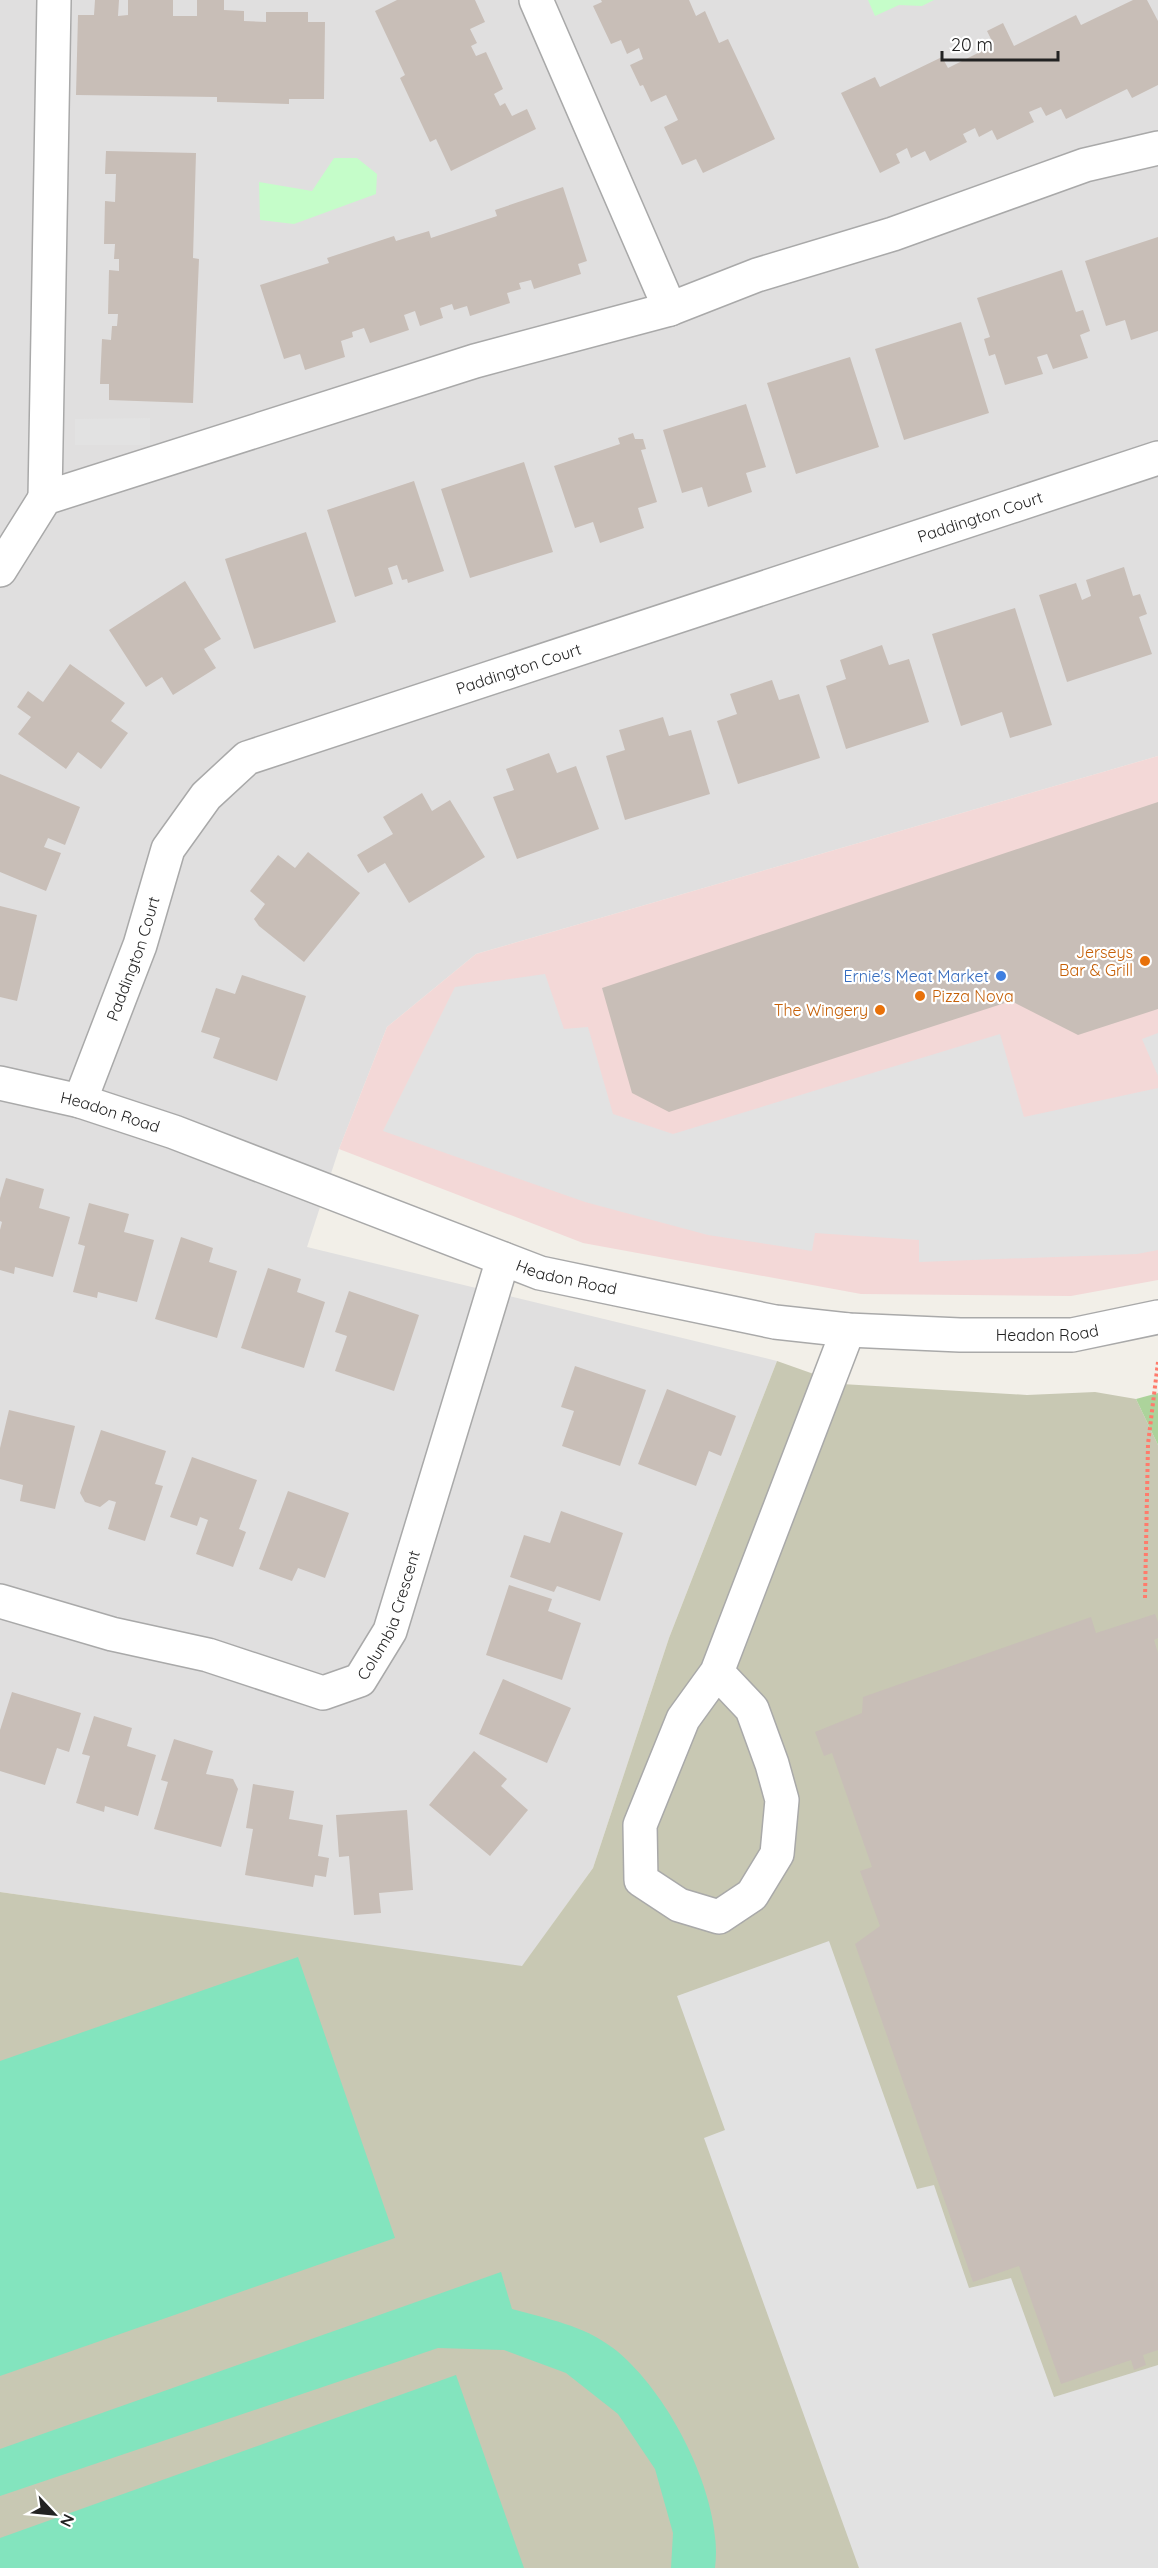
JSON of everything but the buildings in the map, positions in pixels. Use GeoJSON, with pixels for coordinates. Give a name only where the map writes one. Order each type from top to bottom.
{"type":"FeatureCollection","features":[{"type":"Feature","properties":{"kind":"street"},"geometry":{"type":"LineString","coordinates":[[0,570],[45,498],[54,0]]}},
{"type":"Feature","properties":{"kind":"street"},"geometry":{"type":"LineString","coordinates":[[536,0],[670,309]]}},
{"type":"Feature","properties":{"kind":"street"},"geometry":{"type":"LineString","coordinates":[[45,498],[475,361],[670,309],[757,275],[892,234],[1086,165],[1158,148]]}},
{"type":"Feature","properties":{"kind":"street","name":"Paddington Court"},"geometry":{"type":"LineString","coordinates":[[80,1101],[140,945],[168,849],[206,796],[247,758],[1158,458]]}},
{"type":"Feature","properties":{"kind":"street","name":"Headon Road"},"geometry":{"type":"LineString","coordinates":[[0,1083],[80,1101],[174,1132],[540,1273],[775,1322],[848,1330],[960,1335],[1072,1335],[1158,1317]]}},
{"type":"Feature","properties":{"kind":"street","name":"Columbia Crescent"},"geometry":{"type":"LineString","coordinates":[[0,1601],[111,1634],[208,1655],[322,1693],[360,1680],[390,1631],[503,1259]]}},
{"type":"Feature","properties":{"kind":"street"},"geometry":{"type":"LineString","coordinates":[[717,1672],[752,1709],[782,1800],[777,1854],[752,1895],[719,1917],[679,1905],[641,1880],[640,1825],[683,1719],[717,1672],[848,1330]]}},
{"type":"Feature","properties":{"kind":"path"},"geometry":{"type":"LineString","coordinates":[[1145,1598],[1148,1444],[1158,1362]]}},
{"type":"Feature","properties":{"kind":"shaded area"},"geometry":{"type":"Polygon","coordinates":[[[0,0],[1158,0],[1158,756],[476,954],[387,1027],[339,1149],[307,1247],[777,1361],[669,1638],[593,1868],[522,1967],[0,1892],[0,0]]]}},
{"type":"Feature","properties":{"kind":"shaded area"},"geometry":{"type":"Polygon","coordinates":[[[150,418],[150,445],[75,445],[75,419],[150,418]]]}},
{"type":"Feature","properties":{"kind":"shaded area"},"geometry":{"type":"Polygon","coordinates":[[[1158,756],[1158,1280],[1071,1296],[861,1294],[583,1243],[339,1149],[387,1027],[476,954],[1158,756]]]}},
{"type":"Feature","properties":{"kind":"shaded area"},"geometry":{"type":"Polygon","coordinates":[[[545,974],[564,1029],[588,1027],[613,1114],[673,1134],[1000,1034],[1024,1117],[1158,1088],[1158,1250],[1137,1254],[919,1262],[919,1240],[815,1233],[812,1251],[708,1235],[585,1202],[383,1131],[455,987],[545,974]]]}},
{"type":"Feature","properties":{"kind":"shaded area"},"geometry":{"type":"Polygon","coordinates":[[[1158,1033],[1158,1076],[1142,1039],[1158,1033]]]}},
{"type":"Feature","properties":{"kind":"shaded area"},"geometry":{"type":"Polygon","coordinates":[[[777,1361],[842,1384],[1027,1395],[1095,1392],[1136,1399],[1158,1445],[1158,2568],[0,2568],[0,1892],[522,1966],[593,1868],[669,1638],[777,1361]]]}},
{"type":"Feature","properties":{"kind":"shaded area"},"geometry":{"type":"Polygon","coordinates":[[[829,1941],[917,2189],[934,2185],[969,2288],[1011,2278],[1054,2397],[1158,2365],[1158,2568],[859,2568],[704,2138],[725,2130],[677,1996],[829,1941]]]}},
{"type":"Feature","properties":{"kind":"green space"},"geometry":{"type":"Polygon","coordinates":[[[868,0],[934,0],[922,6],[899,5],[875,16],[868,0]]]}},
{"type":"Feature","properties":{"kind":"green space"},"geometry":{"type":"Polygon","coordinates":[[[334,158],[357,158],[377,174],[376,194],[294,224],[260,220],[259,182],[312,191],[334,158]]]}},
{"type":"Feature","properties":{"kind":"green space"},"geometry":{"type":"Polygon","coordinates":[[[1158,1393],[1158,1445],[1136,1399],[1158,1393]]]}},
{"type":"Feature","properties":{"kind":"green space"},"geometry":{"type":"Polygon","coordinates":[[[298,1957],[395,2238],[0,2376],[0,2061],[298,1957]]]}},
{"type":"Feature","properties":{"kind":"green space"},"geometry":{"type":"Polygon","coordinates":[[[501,2272],[512,2309],[577,2328],[601,2340],[634,2367],[653,2390],[672,2418],[701,2479],[711,2510],[715,2540],[715,2568],[671,2568],[673,2533],[655,2469],[618,2414],[566,2373],[504,2350],[438,2348],[0,2496],[0,2449],[501,2272]]]}},
{"type":"Feature","properties":{"kind":"green space"},"geometry":{"type":"Polygon","coordinates":[[[456,2375],[524,2568],[0,2568],[0,2538],[456,2375]]]}},
{"type":"Feature","properties":{"kind":"place","name":"Jerseys Bar & Grill"},"geometry":{"type":"Point","coordinates":[1145,961]}},
{"type":"Feature","properties":{"kind":"place","name":"Ernie's Meat Market"},"geometry":{"type":"Point","coordinates":[1001,976]}},
{"type":"Feature","properties":{"kind":"place","name":"Pizza Nova"},"geometry":{"type":"Point","coordinates":[920,996]}},
{"type":"Feature","properties":{"kind":"place","name":"The Wingery"},"geometry":{"type":"Point","coordinates":[880,1010]}}]}
